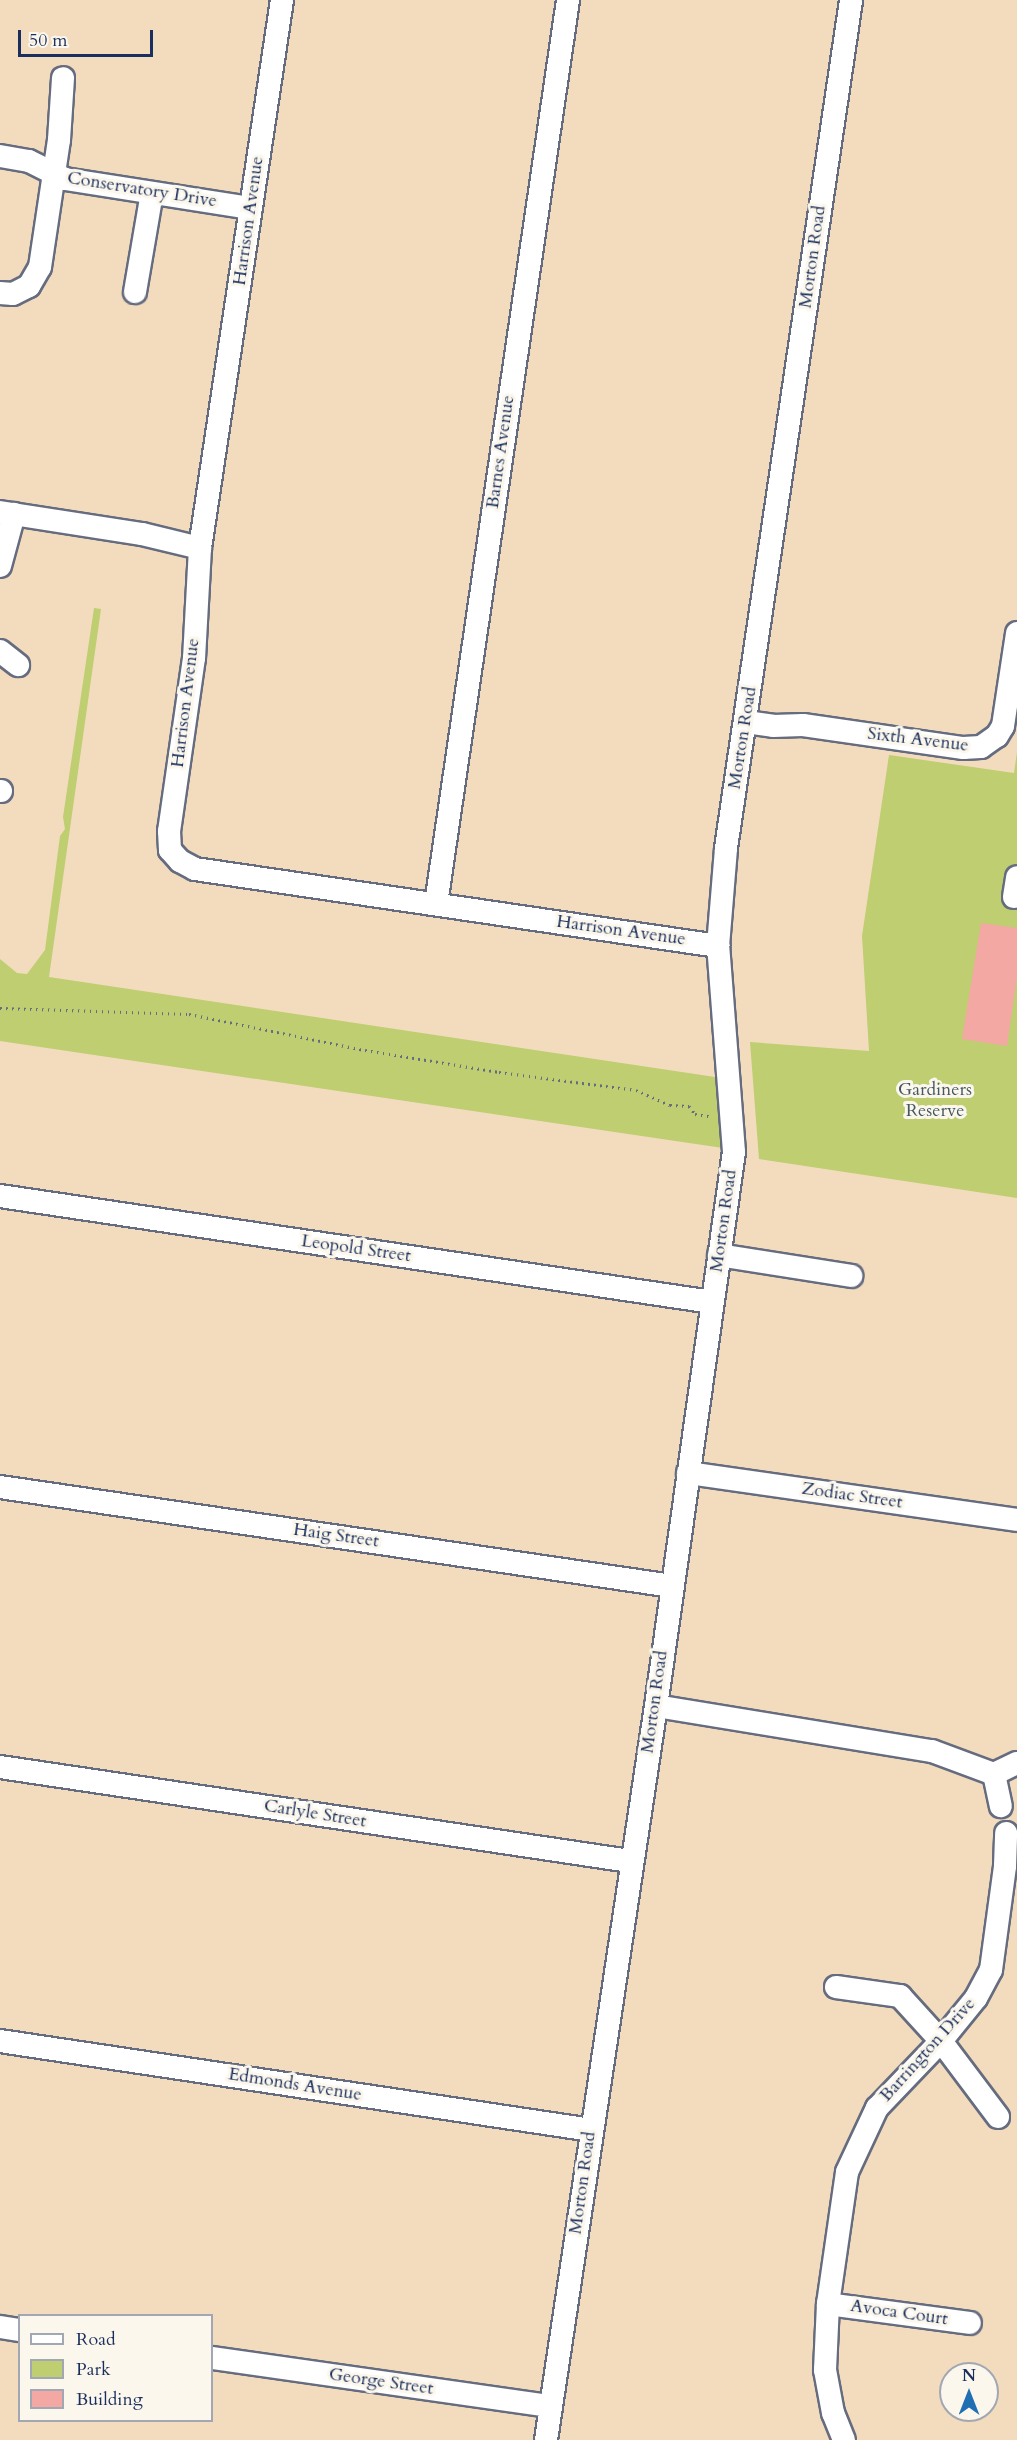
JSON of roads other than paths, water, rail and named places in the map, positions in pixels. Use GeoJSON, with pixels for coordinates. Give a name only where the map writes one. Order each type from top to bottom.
{"type":"FeatureCollection","features":[{"type":"Feature","properties":{"kind":"street","name":"Harrison Avenue"},"geometry":{"type":"LineString","coordinates":[[282,0],[201,542],[194,658],[169,831],[170,850],[180,861],[195,869],[718,946]]}},
{"type":"Feature","properties":{"kind":"street","name":"Barnes Avenue"},"geometry":{"type":"LineString","coordinates":[[436,904],[568,0]]}},
{"type":"Feature","properties":{"kind":"street","name":"Morton Road"},"geometry":{"type":"LineString","coordinates":[[546,2440],[630,1862],[656,1706],[734,1152],[718,946],[726,848],[851,0]]}},
{"type":"Feature","properties":{"kind":"street"},"geometry":{"type":"LineString","coordinates":[[0,293],[21,291],[38,273],[55,175],[63,78]]}},
{"type":"Feature","properties":{"kind":"street","name":"Conservatory Drive"},"geometry":{"type":"LineString","coordinates":[[0,156],[29,161],[55,175],[77,182],[252,208]]}},
{"type":"Feature","properties":{"kind":"street"},"geometry":{"type":"LineString","coordinates":[[135,292],[152,193]]}},
{"type":"Feature","properties":{"kind":"street"},"geometry":{"type":"LineString","coordinates":[[0,566],[7,513],[142,534],[174,532],[201,542]]}},
{"type":"Feature","properties":{"kind":"street","name":"Sixth Avenue"},"geometry":{"type":"LineString","coordinates":[[746,716],[773,714],[803,725],[963,748],[981,747],[997,736],[1003,726],[1017,633]]}},
{"type":"Feature","properties":{"kind":"street"},"geometry":{"type":"LineString","coordinates":[[0,651],[18,665]]}},
{"type":"Feature","properties":{"kind":"street","name":"Leopold Street"},"geometry":{"type":"LineString","coordinates":[[0,1196],[712,1302]]}},
{"type":"Feature","properties":{"kind":"street"},"geometry":{"type":"LineString","coordinates":[[719,1255],[851,1276]]}},
{"type":"Feature","properties":{"kind":"street","name":"Zodiac Street"},"geometry":{"type":"LineString","coordinates":[[688,1473],[1017,1520]]}},
{"type":"Feature","properties":{"kind":"street","name":"Haig Street"},"geometry":{"type":"LineString","coordinates":[[0,1486],[672,1586]]}},
{"type":"Feature","properties":{"kind":"street"},"geometry":{"type":"LineString","coordinates":[[656,1706],[932,1751],[994,1774],[1017,1763]]}},
{"type":"Feature","properties":{"kind":"street","name":"Carlyle Street"},"geometry":{"type":"LineString","coordinates":[[0,1767],[630,1862]]}},
{"type":"Feature","properties":{"kind":"street"},"geometry":{"type":"LineString","coordinates":[[994,1774],[1001,1806]]}},
{"type":"Feature","properties":{"kind":"street","name":"Barrington Drive"},"geometry":{"type":"LineString","coordinates":[[844,2440],[833,2413],[825,2370],[828,2304],[847,2172],[877,2108],[941,2041],[976,1998],[991,1970],[1005,1866],[1006,1833]]}},
{"type":"Feature","properties":{"kind":"street"},"geometry":{"type":"LineString","coordinates":[[836,1987],[900,1996],[941,2041],[998,2116]]}},
{"type":"Feature","properties":{"kind":"street","name":"Edmonds Avenue"},"geometry":{"type":"LineString","coordinates":[[0,2041],[591,2130]]}},
{"type":"Feature","properties":{"kind":"street","name":"Avoca Court"},"geometry":{"type":"LineString","coordinates":[[828,2304],[970,2323]]}},
{"type":"Feature","properties":{"kind":"street"},"geometry":{"type":"LineString","coordinates":[[0,2327],[18,2330]]}},
{"type":"Feature","properties":{"kind":"street","name":"George Street"},"geometry":{"type":"LineString","coordinates":[[213,2358],[550,2406]]}},
{"type":"Feature","properties":{"kind":"park label","name":"Gardiners Reserve"},"geometry":{"type":"Point","coordinates":[935,1101]}}]}
